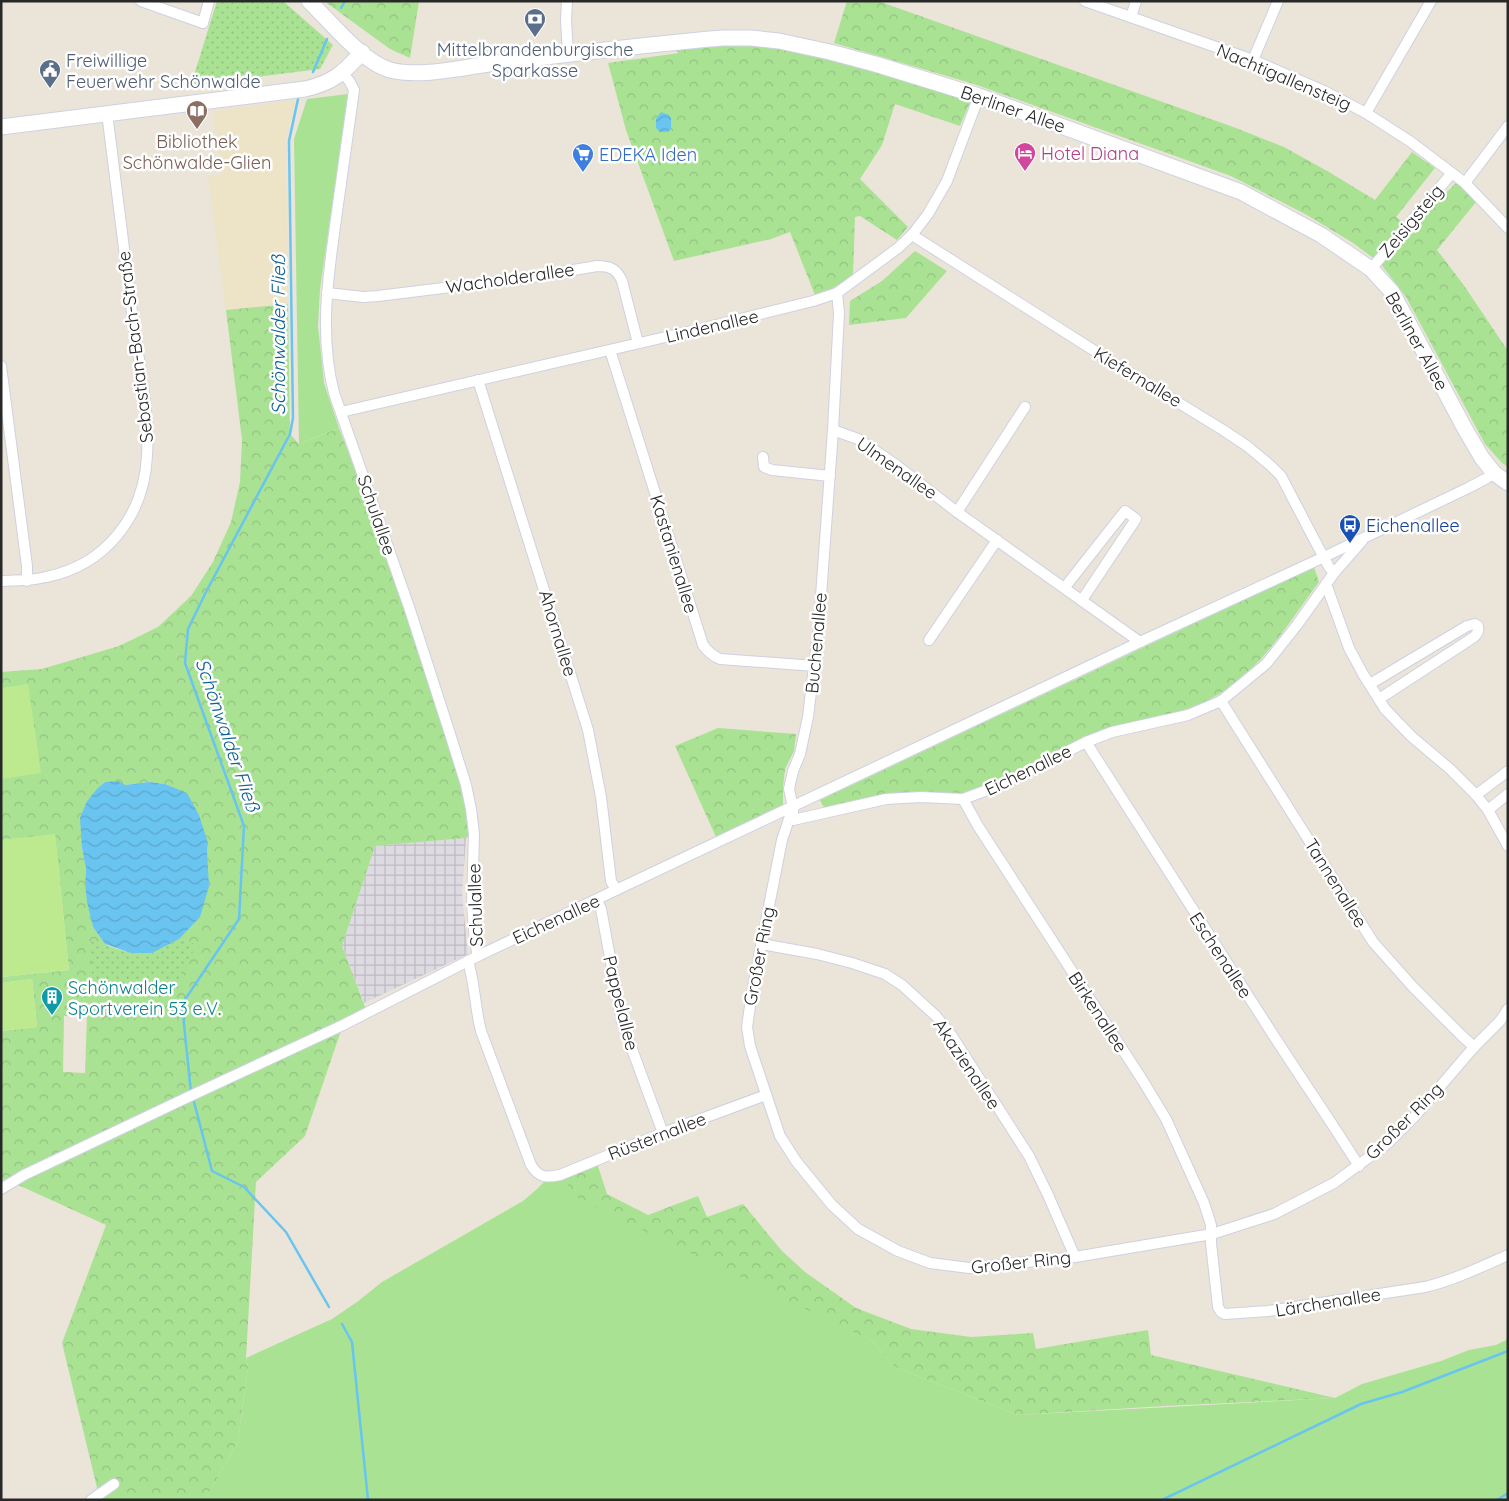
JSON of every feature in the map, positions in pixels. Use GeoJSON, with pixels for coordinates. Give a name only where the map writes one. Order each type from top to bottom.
{"type":"FeatureCollection","features":[{"type":"Feature","properties":{"kind":"main road","name":"Berliner Allee"},"geometry":{"type":"LineString","coordinates":[[309,1],[344,37],[376,63],[390,70],[409,72],[434,72],[493,63],[696,40],[751,38],[779,41],[875,64],[979,96],[1241,192],[1321,235],[1371,269],[1392,292],[1482,458],[1494,473],[1508,483]]}},
{"type":"Feature","properties":{"kind":"main road"},"geometry":{"type":"LineString","coordinates":[[1,127],[305,89],[323,84],[342,72],[362,52]]}},
{"type":"Feature","properties":{"kind":"street"},"geometry":{"type":"LineString","coordinates":[[141,1],[203,23],[209,1]]}},
{"type":"Feature","properties":{"kind":"street"},"geometry":{"type":"LineString","coordinates":[[568,1],[566,20],[568,55]]}},
{"type":"Feature","properties":{"kind":"street","name":"Nachtigallensteig"},"geometry":{"type":"LineString","coordinates":[[1085,1],[1253,60],[1324,91],[1411,142],[1465,183],[1508,228]]}},
{"type":"Feature","properties":{"kind":"street"},"geometry":{"type":"LineString","coordinates":[[1131,17],[1136,1]]}},
{"type":"Feature","properties":{"kind":"street"},"geometry":{"type":"LineString","coordinates":[[1253,60],[1278,1]]}},
{"type":"Feature","properties":{"kind":"street"},"geometry":{"type":"LineString","coordinates":[[1366,114],[1431,1]]}},
{"type":"Feature","properties":{"kind":"street","name":"Schulallee"},"geometry":{"type":"LineString","coordinates":[[342,72],[354,90],[327,293],[327,358],[332,384],[410,610],[466,785],[474,834],[472,904],[478,956]]}},
{"type":"Feature","properties":{"kind":"street","name":"Lindenallee"},"geometry":{"type":"LineString","coordinates":[[342,412],[610,350],[813,301],[837,293],[912,236],[928,214],[947,181],[979,96]]}},
{"type":"Feature","properties":{"kind":"street","name":"Sebastian-Bach-Straße"},"geometry":{"type":"LineString","coordinates":[[1,581],[28,581],[48,577],[66,572],[96,556],[110,544],[131,516],[140,498],[146,473],[148,454],[147,429],[107,114]]}},
{"type":"Feature","properties":{"kind":"street","name":"Zeisigsteig"},"geometry":{"type":"LineString","coordinates":[[1465,183],[1508,126]]}},
{"type":"Feature","properties":{"kind":"street","name":"Zeisigsteig"},"geometry":{"type":"LineString","coordinates":[[1371,269],[1452,173]]}},
{"type":"Feature","properties":{"kind":"street","name":"Kiefernallee"},"geometry":{"type":"LineString","coordinates":[[912,236],[1247,446],[1280,476],[1314,541],[1324,556]]}},
{"type":"Feature","properties":{"kind":"street","name":"Wacholderallee"},"geometry":{"type":"LineString","coordinates":[[327,293],[363,297],[378,296],[606,266],[613,268],[619,273],[638,343]]}},
{"type":"Feature","properties":{"kind":"street","name":"Buchenallee"},"geometry":{"type":"LineString","coordinates":[[793,807],[789,789],[792,771],[805,737],[814,666],[833,430],[839,313],[837,293]]}},
{"type":"Feature","properties":{"kind":"street","name":"Kastanienallee"},"geometry":{"type":"LineString","coordinates":[[610,350],[703,646],[708,652],[720,659],[814,666]]}},
{"type":"Feature","properties":{"kind":"street"},"geometry":{"type":"LineString","coordinates":[[1,366],[28,566],[28,581]]}},
{"type":"Feature","properties":{"kind":"street","name":"Ahornallee"},"geometry":{"type":"LineString","coordinates":[[478,380],[588,730],[601,797],[611,880],[616,890]]}},
{"type":"Feature","properties":{"kind":"street"},"geometry":{"type":"LineString","coordinates":[[957,512],[1025,407]]}},
{"type":"Feature","properties":{"kind":"street","name":"Ulmenallee"},"geometry":{"type":"LineString","coordinates":[[833,430],[858,439],[896,465],[957,512],[1140,642]]}},
{"type":"Feature","properties":{"kind":"street"},"geometry":{"type":"LineString","coordinates":[[763,457],[764,467],[772,470],[830,476]]}},
{"type":"Feature","properties":{"kind":"street","name":"Eichenallee"},"geometry":{"type":"LineString","coordinates":[[1,1189],[24,1175],[343,1025],[478,956],[1468,488],[1494,473]]}},
{"type":"Feature","properties":{"kind":"street"},"geometry":{"type":"LineString","coordinates":[[1065,587],[1124,511],[1136,519],[1082,600]]}},
{"type":"Feature","properties":{"kind":"street","name":"Eichenallee"},"geometry":{"type":"LineString","coordinates":[[793,807],[793,820],[886,799],[921,797],[963,800],[1001,785],[1086,742],[1112,732],[1188,715],[1221,701],[1266,664],[1334,573],[1366,536]]}},
{"type":"Feature","properties":{"kind":"street"},"geometry":{"type":"LineString","coordinates":[[929,640],[997,540]]}},
{"type":"Feature","properties":{"kind":"street"},"geometry":{"type":"LineString","coordinates":[[1324,556],[1334,573]]}},
{"type":"Feature","properties":{"kind":"street"},"geometry":{"type":"LineString","coordinates":[[1326,584],[1349,648],[1385,709],[1411,736],[1450,768],[1476,795],[1488,810],[1508,846]]}},
{"type":"Feature","properties":{"kind":"street"},"geometry":{"type":"LineString","coordinates":[[1370,684],[1467,626],[1475,624],[1478,626],[1478,633],[1474,637],[1379,698]]}},
{"type":"Feature","properties":{"kind":"street","name":"Tannenallee"},"geometry":{"type":"LineString","coordinates":[[1221,701],[1374,942],[1413,987],[1474,1047]]}},
{"type":"Feature","properties":{"kind":"street","name":"Eschenallee"},"geometry":{"type":"LineString","coordinates":[[1086,742],[1358,1166]]}},
{"type":"Feature","properties":{"kind":"street"},"geometry":{"type":"LineString","coordinates":[[1476,795],[1508,771]]}},
{"type":"Feature","properties":{"kind":"street"},"geometry":{"type":"LineString","coordinates":[[1488,810],[1508,794]]}},
{"type":"Feature","properties":{"kind":"street","name":"Birkenallee"},"geometry":{"type":"LineString","coordinates":[[963,800],[1166,1119],[1204,1202],[1212,1234]]}},
{"type":"Feature","properties":{"kind":"street","name":"Großer Ring"},"geometry":{"type":"LineString","coordinates":[[793,807],[782,840],[760,944],[747,1026],[750,1046],[780,1136],[796,1161],[832,1205],[858,1229],[898,1251],[930,1262],[969,1268],[1075,1256],[1212,1234],[1274,1214],[1334,1184],[1387,1144],[1414,1117],[1474,1047],[1500,1021],[1508,1009]]}},
{"type":"Feature","properties":{"kind":"street","name":"Pappelallee"},"geometry":{"type":"LineString","coordinates":[[597,900],[601,909],[622,1022],[663,1133]]}},
{"type":"Feature","properties":{"kind":"street","name":"Akazienallee"},"geometry":{"type":"LineString","coordinates":[[760,944],[844,961],[884,974],[902,984],[930,1010],[952,1036],[1029,1156],[1075,1256]]}},
{"type":"Feature","properties":{"kind":"street","name":"Schulallee"},"geometry":{"type":"LineString","coordinates":[[468,961],[481,1031],[531,1165],[536,1172],[548,1177]]}},
{"type":"Feature","properties":{"kind":"street","name":"Rüsternallee"},"geometry":{"type":"LineString","coordinates":[[548,1177],[560,1175],[663,1133],[766,1095]]}},
{"type":"Feature","properties":{"kind":"street","name":"Lärchenallee"},"geometry":{"type":"LineString","coordinates":[[1212,1234],[1211,1243],[1218,1307],[1225,1314],[1268,1311],[1425,1287],[1464,1275],[1508,1255]]}},
{"type":"Feature","properties":{"kind":"street"},"geometry":{"type":"LineString","coordinates":[[91,1500],[114,1484]]}},
{"type":"Feature","properties":{"kind":"shaded area"},"geometry":{"type":"Polygon","coordinates":[[[296,100],[286,136],[288,304],[226,310],[208,177],[221,175],[213,111],[296,100]]]}},
{"type":"Feature","properties":{"kind":"shaded area"},"geometry":{"type":"Polygon","coordinates":[[[466,838],[462,894],[468,954],[364,1003],[342,946],[375,846],[466,838]]]}},
{"type":"Feature","properties":{"kind":"green space"},"geometry":{"type":"Polygon","coordinates":[[[217,1],[283,1],[333,45],[320,69],[191,85],[217,1]]]}},
{"type":"Feature","properties":{"kind":"green space"},"geometry":{"type":"Polygon","coordinates":[[[324,1],[419,1],[410,58],[390,49],[324,1]]]}},
{"type":"Feature","properties":{"kind":"green space"},"geometry":{"type":"Polygon","coordinates":[[[847,1],[878,1],[1236,128],[1284,147],[1375,200],[1412,152],[1435,168],[1396,217],[1410,228],[1456,183],[1476,202],[1437,250],[1463,284],[1508,351],[1508,467],[1485,444],[1406,297],[1380,263],[1353,243],[1307,215],[1231,176],[974,84],[834,43],[847,1]]]}},
{"type":"Feature","properties":{"kind":"green space"},"geometry":{"type":"Polygon","coordinates":[[[711,45],[771,47],[843,61],[971,100],[960,126],[895,104],[882,145],[860,179],[908,227],[897,240],[860,216],[855,217],[853,276],[831,289],[815,295],[790,232],[771,239],[674,261],[626,130],[608,63],[679,53],[672,48],[711,45]]]}},
{"type":"Feature","properties":{"kind":"green space"},"geometry":{"type":"Polygon","coordinates":[[[348,94],[320,289],[318,326],[324,383],[339,428],[299,444],[294,139],[307,99],[348,94]]]}},
{"type":"Feature","properties":{"kind":"green space"},"geometry":{"type":"Polygon","coordinates":[[[915,251],[947,271],[906,318],[849,325],[850,301],[882,281],[915,251]]]}},
{"type":"Feature","properties":{"kind":"green space"},"geometry":{"type":"Polygon","coordinates":[[[288,304],[290,434],[299,444],[339,428],[410,610],[451,737],[474,834],[466,838],[375,846],[342,946],[367,1012],[343,1025],[305,1136],[256,1182],[246,1358],[248,1367],[238,1441],[205,1500],[100,1500],[62,1343],[106,1225],[5,1179],[1,1181],[1,1031],[37,1027],[32,979],[1,983],[1,977],[69,970],[55,835],[1,840],[1,672],[42,669],[119,646],[158,627],[191,596],[213,562],[231,522],[240,482],[242,440],[226,310],[288,304]],[[105,782],[87,801],[82,848],[86,869],[85,883],[93,927],[105,944],[112,948],[120,959],[207,851],[208,843],[165,784],[149,782],[125,785],[105,782]],[[64,1016],[63,1072],[85,1073],[87,1017],[64,1016]]]}},
{"type":"Feature","properties":{"kind":"green space"},"geometry":{"type":"Polygon","coordinates":[[[1314,567],[1319,582],[1276,641],[1244,676],[1226,690],[1205,702],[1181,711],[1090,735],[1004,780],[974,791],[956,794],[893,794],[825,809],[820,800],[1314,567]]]}},
{"type":"Feature","properties":{"kind":"green space"},"geometry":{"type":"Polygon","coordinates":[[[28,684],[41,773],[1,779],[1,688],[28,684]]]}},
{"type":"Feature","properties":{"kind":"green space"},"geometry":{"type":"Polygon","coordinates":[[[718,728],[796,734],[794,751],[785,769],[783,805],[716,837],[675,746],[718,728]]]}},
{"type":"Feature","properties":{"kind":"green space"},"geometry":{"type":"Polygon","coordinates":[[[55,834],[69,970],[1,977],[1,840],[55,834]]]}},
{"type":"Feature","properties":{"kind":"green space"},"geometry":{"type":"Polygon","coordinates":[[[179,939],[196,944],[177,990],[92,990],[91,941],[131,953],[152,953],[179,939]]]}},
{"type":"Feature","properties":{"kind":"green space"},"geometry":{"type":"Polygon","coordinates":[[[32,979],[37,1027],[1,1031],[1,983],[32,979]]]}},
{"type":"Feature","properties":{"kind":"green space"},"geometry":{"type":"Polygon","coordinates":[[[596,1160],[607,1194],[648,1215],[698,1196],[707,1217],[743,1204],[782,1251],[805,1272],[856,1308],[911,1329],[971,1337],[1033,1333],[1036,1349],[1148,1330],[1151,1355],[1335,1398],[1018,1415],[895,1367],[872,1341],[580,1200],[560,1175],[596,1160]]]}},
{"type":"Feature","properties":{"kind":"green space"},"geometry":{"type":"Polygon","coordinates":[[[560,1175],[872,1341],[895,1367],[1018,1415],[1335,1398],[1362,1384],[1441,1361],[1469,1350],[1496,1345],[1508,1339],[1508,1500],[205,1500],[238,1441],[248,1367],[246,1358],[332,1319],[382,1282],[523,1201],[549,1177],[560,1175]]]}},
{"type":"Feature","properties":{"kind":"water"},"geometry":{"type":"Polygon","coordinates":[[[661,112],[669,115],[671,118],[671,129],[668,132],[660,132],[656,128],[656,119],[661,112]]]}},
{"type":"Feature","properties":{"kind":"water"},"geometry":{"type":"Polygon","coordinates":[[[118,781],[125,785],[149,782],[165,784],[187,793],[199,815],[208,843],[209,886],[200,917],[179,939],[152,953],[131,953],[105,944],[93,927],[87,902],[86,869],[82,848],[80,818],[87,801],[97,789],[105,782],[118,781]]]}},
{"type":"Feature","properties":{"kind":"waterway","name":"Schönwalder Fließ"},"geometry":{"type":"LineString","coordinates":[[341,8],[345,1]]}},
{"type":"Feature","properties":{"kind":"waterway","name":"Schönwalder Fließ"},"geometry":{"type":"LineString","coordinates":[[313,72],[327,39]]}},
{"type":"Feature","properties":{"kind":"waterway","name":"Schönwalder Fließ"},"geometry":{"type":"LineString","coordinates":[[191,1093],[182,1004],[239,919],[244,826],[185,663],[188,629],[290,434],[293,418],[289,141],[298,99]]}},
{"type":"Feature","properties":{"kind":"waterway","name":"Schönwalder Fließ"},"geometry":{"type":"LineString","coordinates":[[193,1098],[212,1171],[244,1187],[286,1232],[329,1307]]}},
{"type":"Feature","properties":{"kind":"waterway","name":"Schönwalder Fließ"},"geometry":{"type":"LineString","coordinates":[[342,1324],[352,1342],[368,1500]]}},
{"type":"Feature","properties":{"kind":"waterway"},"geometry":{"type":"LineString","coordinates":[[1162,1500],[1361,1404],[1402,1392],[1508,1351]]}},
{"type":"Feature","properties":{"kind":"waterway"},"geometry":{"type":"LineString","coordinates":[[1497,1500],[1508,1493]]}},
{"type":"Feature","properties":{"kind":"place","name":"Mittelbrandenburgische Sparkasse"},"geometry":{"type":"Point","coordinates":[535,38]}},
{"type":"Feature","properties":{"kind":"place","name":"Freiwillige Feuerwehr Schönwalde"},"geometry":{"type":"Point","coordinates":[50,89]}},
{"type":"Feature","properties":{"kind":"place","name":"Bibliothek Schönwalde-Glien"},"geometry":{"type":"Point","coordinates":[197,130]}},
{"type":"Feature","properties":{"kind":"place","name":"Hotel Diana"},"geometry":{"type":"Point","coordinates":[1025,172]}},
{"type":"Feature","properties":{"kind":"place","name":"EDEKA Iden"},"geometry":{"type":"Point","coordinates":[583,173]}},
{"type":"Feature","properties":{"kind":"place","name":"Eichenallee"},"geometry":{"type":"Point","coordinates":[1350,544]}},
{"type":"Feature","properties":{"kind":"place","name":"Schönwalder Sportverein 53 e.V."},"geometry":{"type":"Point","coordinates":[52,1016]}}]}
